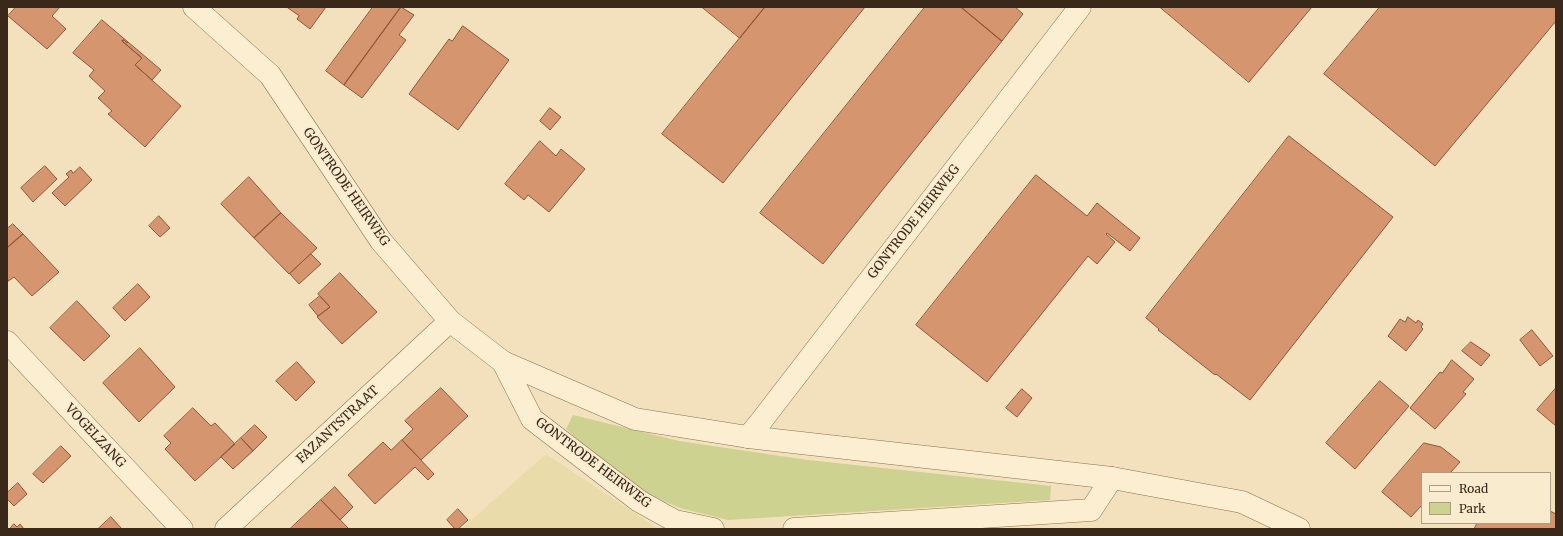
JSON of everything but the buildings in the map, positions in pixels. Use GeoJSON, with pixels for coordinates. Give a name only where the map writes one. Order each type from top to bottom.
{"type":"FeatureCollection","features":[{"type":"Feature","properties":{"kind":"street","name":"GONTRODE HEIRWEG"},"geometry":{"type":"LineString","coordinates":[[194,7],[270,75],[381,241],[450,321],[503,362],[635,419],[748,437],[1112,478],[1242,502],[1299,529]]}},
{"type":"Feature","properties":{"kind":"street","name":"GONTRODE HEIRWEG"},"geometry":{"type":"LineString","coordinates":[[748,437],[1080,7]]}},
{"type":"Feature","properties":{"kind":"street","name":"FAZANTSTRAAT"},"geometry":{"type":"LineString","coordinates":[[226,529],[450,321]]}},
{"type":"Feature","properties":{"kind":"street","name":"VOGELZANG"},"geometry":{"type":"LineString","coordinates":[[7,342],[182,529]]}},
{"type":"Feature","properties":{"kind":"street","name":"GONTRODE HEIRWEG"},"geometry":{"type":"LineString","coordinates":[[503,362],[532,419],[639,501],[675,521],[712,529]]}},
{"type":"Feature","properties":{"kind":"street"},"geometry":{"type":"LineString","coordinates":[[794,529],[1091,510],[1112,478]]}},
{"type":"Feature","properties":{"kind":"shaded area"},"geometry":{"type":"Polygon","coordinates":[[[546,454],[657,528],[661,529],[461,529],[546,454]]]}},
{"type":"Feature","properties":{"kind":"green space"},"geometry":{"type":"Polygon","coordinates":[[[573,415],[679,441],[808,460],[1051,486],[1050,500],[728,520],[680,508],[627,485],[566,429],[573,415]]]}}]}
